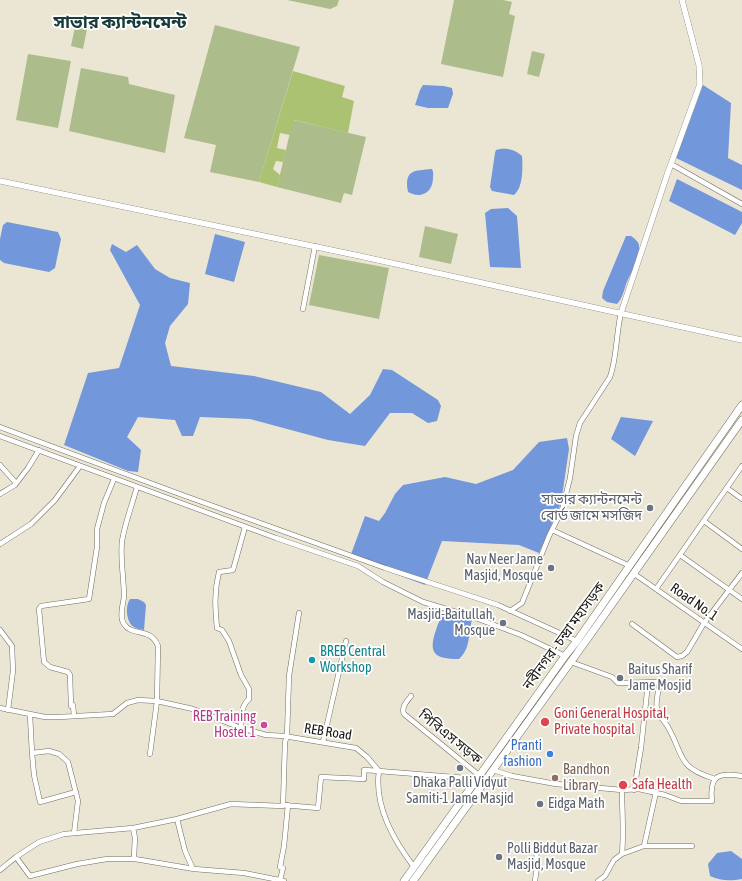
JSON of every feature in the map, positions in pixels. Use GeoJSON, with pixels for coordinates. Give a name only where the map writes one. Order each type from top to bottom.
{"type":"FeatureCollection","features":[{"type":"Feature","properties":{"kind":"highway","name":"নবীনগর - চন্দ্রা মহাসড়ক"},"geometry":{"type":"LineString","coordinates":[[404,881],[577,641],[742,405]]}},
{"type":"Feature","properties":{"kind":"highway","name":"নবীনগর - চন্দ্রা মহাসড়ক"},"geometry":{"type":"LineString","coordinates":[[413,881],[571,662],[742,420]]}},
{"type":"Feature","properties":{"kind":"street"},"geometry":{"type":"LineString","coordinates":[[510,611],[522,603],[552,530],[562,510],[570,478],[576,436],[580,424],[610,377],[613,369],[621,313],[671,164],[700,84],[699,65],[682,0]]}},
{"type":"Feature","properties":{"kind":"street"},"geometry":{"type":"LineString","coordinates":[[671,164],[742,204]]}},
{"type":"Feature","properties":{"kind":"street"},"geometry":{"type":"LineString","coordinates":[[0,181],[315,246],[742,340]]}},
{"type":"Feature","properties":{"kind":"street"},"geometry":{"type":"LineString","coordinates":[[303,309],[315,246]]}},
{"type":"Feature","properties":{"kind":"street"},"geometry":{"type":"LineString","coordinates":[[0,427],[163,488],[385,568],[498,606],[577,641]]}},
{"type":"Feature","properties":{"kind":"street"},"geometry":{"type":"LineString","coordinates":[[1,437],[245,527],[358,566],[383,582],[423,602],[480,619],[521,635],[565,656]]}},
{"type":"Feature","properties":{"kind":"street"},"geometry":{"type":"LineString","coordinates":[[0,494],[16,483],[39,450]]}},
{"type":"Feature","properties":{"kind":"street"},"geometry":{"type":"LineString","coordinates":[[0,465],[16,483]]}},
{"type":"Feature","properties":{"kind":"street"},"geometry":{"type":"LineString","coordinates":[[0,544],[31,524],[55,500],[80,466]]}},
{"type":"Feature","properties":{"kind":"street"},"geometry":{"type":"LineString","coordinates":[[656,589],[742,466]]}},
{"type":"Feature","properties":{"kind":"street"},"geometry":{"type":"LineString","coordinates":[[74,716],[73,705],[71,706],[70,675],[68,672],[50,667],[44,662],[39,609],[41,606],[90,600],[97,547],[97,529],[104,503],[114,479]]}},
{"type":"Feature","properties":{"kind":"street"},"geometry":{"type":"LineString","coordinates":[[137,487],[122,541],[124,597],[122,622],[125,626],[131,629],[151,636],[156,640],[158,646],[157,701],[150,754]]}},
{"type":"Feature","properties":{"kind":"street"},"geometry":{"type":"LineString","coordinates":[[727,488],[742,499]]}},
{"type":"Feature","properties":{"kind":"street"},"geometry":{"type":"LineString","coordinates":[[704,521],[742,549]]}},
{"type":"Feature","properties":{"kind":"street"},"geometry":{"type":"LineString","coordinates":[[241,728],[242,709],[244,703],[249,699],[249,689],[241,675],[229,641],[222,630],[217,628],[214,605],[215,588],[219,572],[233,570],[245,527]]}},
{"type":"Feature","properties":{"kind":"street"},"geometry":{"type":"LineString","coordinates":[[552,530],[630,566]]}},
{"type":"Feature","properties":{"kind":"street"},"geometry":{"type":"LineString","coordinates":[[680,555],[742,600]]}},
{"type":"Feature","properties":{"kind":"street","name":"Road No. 1"},"geometry":{"type":"LineString","coordinates":[[633,573],[742,649]]}},
{"type":"Feature","properties":{"kind":"street"},"geometry":{"type":"LineString","coordinates":[[632,624],[677,657],[682,656],[687,652],[704,623],[742,573]]}},
{"type":"Feature","properties":{"kind":"street"},"geometry":{"type":"LineString","coordinates":[[16,856],[30,876],[77,864],[107,859],[135,859],[193,869],[244,873],[282,881],[283,868],[280,867],[284,846],[286,805],[285,742],[287,736],[289,676],[300,613]]}},
{"type":"Feature","properties":{"kind":"street"},"geometry":{"type":"LineString","coordinates":[[0,630],[12,646],[13,671],[8,710]]}},
{"type":"Feature","properties":{"kind":"street"},"geometry":{"type":"LineString","coordinates":[[0,640],[8,640]]}},
{"type":"Feature","properties":{"kind":"street"},"geometry":{"type":"LineString","coordinates":[[323,742],[346,641]]}},
{"type":"Feature","properties":{"kind":"street"},"geometry":{"type":"LineString","coordinates":[[571,662],[612,677],[618,683],[660,682],[657,709],[669,728],[685,763],[692,769],[715,778],[726,774],[742,776]]}},
{"type":"Feature","properties":{"kind":"street"},"geometry":{"type":"LineString","coordinates":[[634,790],[641,748],[648,683]]}},
{"type":"Feature","properties":{"kind":"street","name":"পিবিএস সড়ক"},"geometry":{"type":"LineString","coordinates":[[411,696],[404,706],[404,714],[479,777]]}},
{"type":"Feature","properties":{"kind":"street","name":"REB Road"},"geometry":{"type":"LineString","coordinates":[[0,708],[45,717],[74,716],[113,714],[127,703],[138,700],[157,701],[193,709],[241,728],[266,735],[287,736],[356,748],[367,757],[379,771]]}},
{"type":"Feature","properties":{"kind":"street"},"geometry":{"type":"LineString","coordinates":[[30,715],[34,775],[40,802],[76,792]]}},
{"type":"Feature","properties":{"kind":"street"},"geometry":{"type":"LineString","coordinates":[[32,753],[49,751],[58,754],[68,762],[78,801],[74,833]]}},
{"type":"Feature","properties":{"kind":"street"},"geometry":{"type":"LineString","coordinates":[[0,870],[16,856],[39,842],[64,834],[133,828],[177,819],[231,804],[286,805],[318,808],[321,777],[364,779],[364,770],[479,777]]}},
{"type":"Feature","properties":{"kind":"street"},"geometry":{"type":"LineString","coordinates":[[493,770],[512,776],[556,784],[656,792],[681,801],[712,801],[712,789],[715,778]]}},
{"type":"Feature","properties":{"kind":"street"},"geometry":{"type":"LineString","coordinates":[[379,771],[379,798],[383,810],[396,840],[414,867]]}},
{"type":"Feature","properties":{"kind":"street"},"geometry":{"type":"LineString","coordinates":[[622,790],[624,830],[622,854]]}},
{"type":"Feature","properties":{"kind":"street"},"geometry":{"type":"LineString","coordinates":[[644,846],[656,792]]}},
{"type":"Feature","properties":{"kind":"street"},"geometry":{"type":"LineString","coordinates":[[177,819],[185,851],[193,869]]}},
{"type":"Feature","properties":{"kind":"street"},"geometry":{"type":"LineString","coordinates":[[133,828],[135,838],[135,859]]}},
{"type":"Feature","properties":{"kind":"street"},"geometry":{"type":"LineString","coordinates":[[598,881],[605,876],[614,860],[622,854],[644,846],[692,846]]}},
{"type":"Feature","properties":{"kind":"street"},"geometry":{"type":"LineString","coordinates":[[535,881],[537,866],[536,847]]}},
{"type":"Feature","properties":{"kind":"green space"},"geometry":{"type":"Polygon","coordinates":[[[287,0],[339,0],[337,6],[330,9],[287,0]]]}},
{"type":"Feature","properties":{"kind":"green space"},"geometry":{"type":"Polygon","coordinates":[[[454,0],[503,0],[512,2],[509,14],[515,16],[503,77],[441,64],[454,0]]]}},
{"type":"Feature","properties":{"kind":"green space"},"geometry":{"type":"Polygon","coordinates":[[[215,25],[300,47],[259,182],[210,172],[216,145],[184,138],[215,25]]]}},
{"type":"Feature","properties":{"kind":"green space"},"geometry":{"type":"Polygon","coordinates":[[[75,27],[87,29],[83,49],[71,46],[75,27]]]}},
{"type":"Feature","properties":{"kind":"green space"},"geometry":{"type":"Polygon","coordinates":[[[532,51],[545,54],[539,77],[527,74],[532,51]]]}},
{"type":"Feature","properties":{"kind":"green space"},"geometry":{"type":"Polygon","coordinates":[[[28,54],[71,61],[58,128],[16,120],[28,54]]]}},
{"type":"Feature","properties":{"kind":"green space"},"geometry":{"type":"Polygon","coordinates":[[[81,68],[128,77],[129,84],[175,95],[165,153],[69,131],[81,68]]]}},
{"type":"Feature","properties":{"kind":"green space"},"geometry":{"type":"Polygon","coordinates":[[[293,71],[345,86],[342,97],[354,101],[348,133],[294,120],[290,135],[280,133],[277,148],[286,150],[283,162],[276,161],[273,169],[280,175],[277,187],[259,182],[293,71]]]}},
{"type":"Feature","properties":{"kind":"green space"},"geometry":{"type":"Polygon","coordinates":[[[293,120],[366,137],[352,195],[344,193],[341,203],[277,187],[293,120]]]}},
{"type":"Feature","properties":{"kind":"green space"},"geometry":{"type":"Polygon","coordinates":[[[425,226],[458,234],[451,264],[419,257],[425,226]]]}},
{"type":"Feature","properties":{"kind":"green space"},"geometry":{"type":"Polygon","coordinates":[[[319,255],[389,268],[379,319],[309,305],[319,255]]]}},
{"type":"Feature","properties":{"kind":"water"},"geometry":{"type":"Polygon","coordinates":[[[423,85],[452,88],[453,94],[448,108],[428,108],[415,105],[423,85]]]}},
{"type":"Feature","properties":{"kind":"water"},"geometry":{"type":"Polygon","coordinates":[[[703,85],[731,103],[728,158],[742,165],[742,190],[676,158],[703,85]]]}},
{"type":"Feature","properties":{"kind":"water"},"geometry":{"type":"Polygon","coordinates":[[[496,150],[512,150],[522,156],[521,183],[514,195],[492,191],[490,187],[495,153],[496,150]]]}},
{"type":"Feature","properties":{"kind":"water"},"geometry":{"type":"Polygon","coordinates":[[[432,169],[432,184],[428,191],[421,195],[408,192],[407,184],[409,175],[415,171],[432,169]]]}},
{"type":"Feature","properties":{"kind":"water"},"geometry":{"type":"Polygon","coordinates":[[[677,179],[742,212],[742,223],[735,235],[669,201],[677,179]]]}},
{"type":"Feature","properties":{"kind":"water"},"geometry":{"type":"Polygon","coordinates":[[[508,208],[517,216],[521,268],[490,267],[485,213],[491,209],[508,208]]]}},
{"type":"Feature","properties":{"kind":"water"},"geometry":{"type":"Polygon","coordinates":[[[7,222],[58,232],[61,239],[55,268],[49,272],[4,263],[0,260],[0,239],[3,225],[7,222]]]}},
{"type":"Feature","properties":{"kind":"water"},"geometry":{"type":"Polygon","coordinates":[[[215,234],[245,242],[234,282],[205,274],[215,234]]]}},
{"type":"Feature","properties":{"kind":"water"},"geometry":{"type":"Polygon","coordinates":[[[626,236],[631,236],[638,242],[638,255],[620,300],[617,304],[607,302],[602,298],[603,291],[626,236]]]}},
{"type":"Feature","properties":{"kind":"water"},"geometry":{"type":"Polygon","coordinates":[[[112,244],[126,252],[137,245],[155,269],[170,278],[190,283],[188,304],[170,326],[165,343],[171,366],[254,376],[321,392],[350,414],[370,395],[383,369],[392,370],[438,400],[441,406],[437,421],[428,423],[412,413],[390,413],[365,446],[328,440],[250,419],[200,417],[193,436],[182,436],[175,420],[138,417],[127,437],[141,450],[138,472],[128,471],[64,445],[88,373],[119,368],[140,305],[110,250],[112,244]]]}},
{"type":"Feature","properties":{"kind":"water"},"geometry":{"type":"Polygon","coordinates":[[[621,417],[653,421],[635,456],[611,439],[621,417]]]}},
{"type":"Feature","properties":{"kind":"water"},"geometry":{"type":"Polygon","coordinates":[[[567,438],[569,449],[561,503],[539,553],[519,545],[442,541],[425,585],[350,557],[365,516],[379,521],[395,494],[403,485],[445,477],[476,484],[513,470],[539,442],[567,438]]]}},
{"type":"Feature","properties":{"kind":"water"},"geometry":{"type":"Polygon","coordinates":[[[130,599],[138,599],[146,605],[144,630],[134,627],[129,622],[127,606],[130,599]]]}},
{"type":"Feature","properties":{"kind":"water"},"geometry":{"type":"Polygon","coordinates":[[[445,614],[472,620],[466,650],[459,659],[444,658],[435,653],[433,649],[438,623],[445,614]]]}},
{"type":"Feature","properties":{"kind":"water"},"geometry":{"type":"Polygon","coordinates":[[[731,851],[742,859],[742,879],[726,880],[710,876],[708,864],[717,853],[731,851]]]}},
{"type":"Feature","properties":{"kind":"place","name":"সাভার ক্যান্টনমেন্ট বোর্ড জামে মসজিদ"},"geometry":{"type":"Point","coordinates":[650,508]}},
{"type":"Feature","properties":{"kind":"place","name":"Nav Neer Jame Masjid, Mosque"},"geometry":{"type":"Point","coordinates":[551,568]}},
{"type":"Feature","properties":{"kind":"place","name":"Masjid-Baitullah, Mosque"},"geometry":{"type":"Point","coordinates":[503,623]}},
{"type":"Feature","properties":{"kind":"place","name":"BREB Central Workshop"},"geometry":{"type":"Point","coordinates":[312,660]}},
{"type":"Feature","properties":{"kind":"place","name":"Baitus Sharif Jame Mosjid"},"geometry":{"type":"Point","coordinates":[620,678]}},
{"type":"Feature","properties":{"kind":"place","name":"Goni General Hospital, Private hospital"},"geometry":{"type":"Point","coordinates":[545,722]}},
{"type":"Feature","properties":{"kind":"place","name":"REB Training Hostel 1"},"geometry":{"type":"Point","coordinates":[264,725]}},
{"type":"Feature","properties":{"kind":"place","name":"Pranti fashion"},"geometry":{"type":"Point","coordinates":[550,754]}},
{"type":"Feature","properties":{"kind":"place","name":"Dhaka Palli Vidyut Samiti-1 Jame Masjid"},"geometry":{"type":"Point","coordinates":[460,768]}},
{"type":"Feature","properties":{"kind":"place","name":"Bandhon Library"},"geometry":{"type":"Point","coordinates":[555,778]}},
{"type":"Feature","properties":{"kind":"place","name":"Safa Health"},"geometry":{"type":"Point","coordinates":[623,785]}},
{"type":"Feature","properties":{"kind":"place","name":"Eidga Math"},"geometry":{"type":"Point","coordinates":[540,804]}},
{"type":"Feature","properties":{"kind":"place","name":"Polli Biddut Bazar Masjid, Mosque"},"geometry":{"type":"Point","coordinates":[499,857]}},
{"type":"Feature","properties":{"kind":"district","name":"সাভার ক্যান্টনমেন্ট"},"geometry":{"type":"Point","coordinates":[120,22]}}]}
